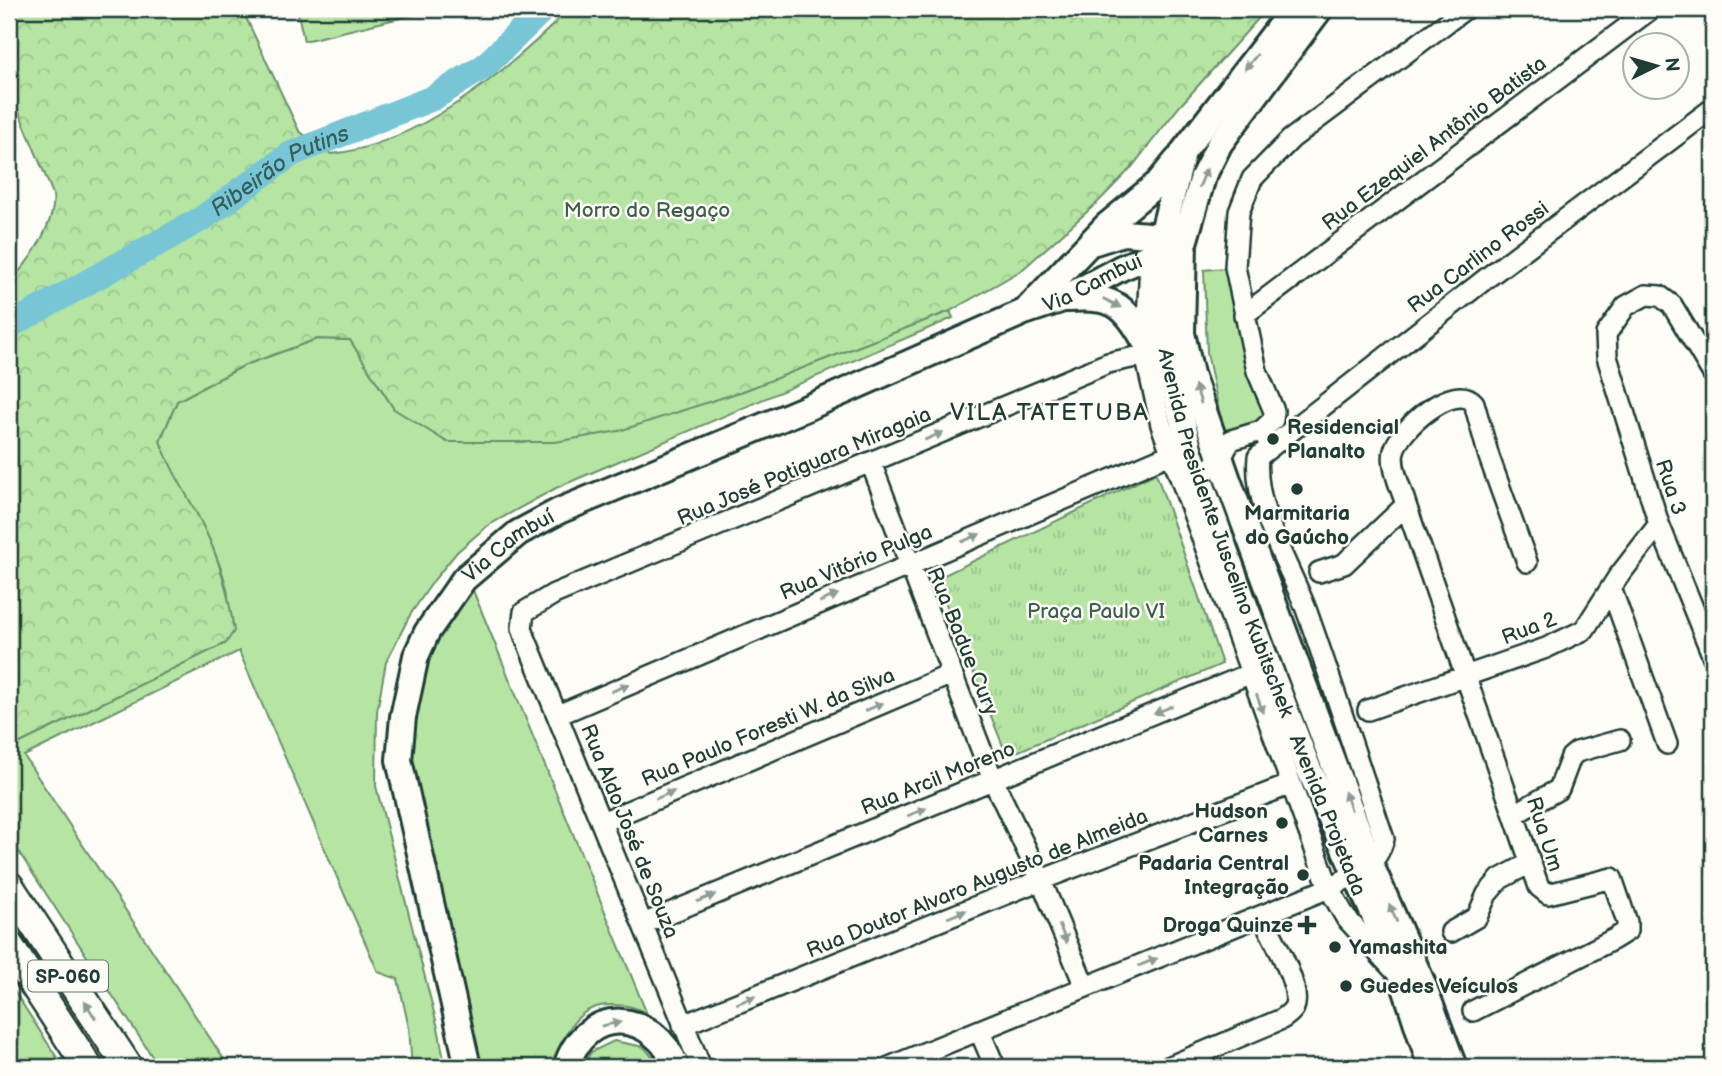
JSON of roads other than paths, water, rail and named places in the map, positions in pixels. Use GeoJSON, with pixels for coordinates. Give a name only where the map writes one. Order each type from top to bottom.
{"type":"FeatureCollection","features":[{"type":"Feature","properties":{"kind":"highway","name":"SP-060"},"geometry":{"type":"LineString","coordinates":[[9,886],[128,1067]]}},
{"type":"Feature","properties":{"kind":"highway","name":"SP-060"},"geometry":{"type":"LineString","coordinates":[[9,946],[88,1067]]}},
{"type":"Feature","properties":{"kind":"main road","name":"Avenida Presidente Juscelino Kubitschek"},"geometry":{"type":"LineString","coordinates":[[1293,9],[1183,152],[1167,206],[1164,248],[1166,355],[1193,484],[1237,612],[1308,767],[1422,982],[1454,1067]]}},
{"type":"Feature","properties":{"kind":"main road","name":"Avenida Presidente Juscelino Kubitschek"},"geometry":{"type":"LineString","coordinates":[[1164,248],[1187,223],[1203,177],[1220,143],[1320,9]]}},
{"type":"Feature","properties":{"kind":"main road"},"geometry":{"type":"LineString","coordinates":[[1090,243],[1158,183],[1183,152]]}},
{"type":"Feature","properties":{"kind":"main road","name":"Via Cambuí"},"geometry":{"type":"LineString","coordinates":[[1024,312],[1090,243],[1124,233],[1164,248]]}},
{"type":"Feature","properties":{"kind":"main road","name":"Avenida Presidente Juscelino Kubitschek"},"geometry":{"type":"LineString","coordinates":[[1164,248],[1185,352],[1272,598],[1431,1067]]}},
{"type":"Feature","properties":{"kind":"main road","name":"Via Cambuí"},"geometry":{"type":"LineString","coordinates":[[468,1067],[400,760],[403,717],[416,656],[427,632],[456,589],[484,559],[518,533],[559,511],[809,407],[1024,312],[1063,299],[1164,248]]}},
{"type":"Feature","properties":{"kind":"main road"},"geometry":{"type":"LineString","coordinates":[[1063,299],[1095,297],[1114,303],[1127,312],[1145,348]]}},
{"type":"Feature","properties":{"kind":"main road"},"geometry":{"type":"LineString","coordinates":[[566,1067],[580,1037],[606,1022],[632,1021],[653,1032],[677,1067]]}},
{"type":"Feature","properties":{"kind":"street"},"geometry":{"type":"LineString","coordinates":[[889,1067],[1329,888],[1363,869],[1379,855],[1384,839],[1355,715],[1309,619],[1268,516],[1256,474],[1258,457],[1274,411],[1257,372],[1238,291],[1235,249],[1239,212],[1252,179],[1291,139],[1465,9]]}},
{"type":"Feature","properties":{"kind":"street","name":"Rua Ezequiel Antônio Batista"},"geometry":{"type":"LineString","coordinates":[[1244,315],[1651,9]]}},
{"type":"Feature","properties":{"kind":"street","name":"Rua Carlino Rossi"},"geometry":{"type":"LineString","coordinates":[[1266,439],[1713,108]]}},
{"type":"Feature","properties":{"kind":"street"},"geometry":{"type":"LineString","coordinates":[[1164,248],[1145,348],[1161,425],[1173,453],[1193,484],[1222,458],[1231,440],[1266,439]]}},
{"type":"Feature","properties":{"kind":"street","name":"Rua 3"},"geometry":{"type":"LineString","coordinates":[[1713,374],[1672,305],[1654,294],[1639,297],[1626,306],[1608,328],[1605,341],[1607,357],[1659,524],[1713,657]]}},
{"type":"Feature","properties":{"kind":"street","name":"Rua José Potiguara Miragaia"},"geometry":{"type":"LineString","coordinates":[[524,612],[554,594],[1145,348]]}},
{"type":"Feature","properties":{"kind":"street","name":"Rua Um"},"geometry":{"type":"LineString","coordinates":[[1473,1011],[1540,979],[1627,931],[1627,922],[1612,878],[1548,894],[1539,887],[1530,863],[1393,462],[1394,451],[1410,425],[1438,404],[1457,396],[1471,399],[1474,403],[1489,457],[1527,562]]}},
{"type":"Feature","properties":{"kind":"street","name":"Rua Vitório Pulga"},"geometry":{"type":"LineString","coordinates":[[558,715],[1173,453]]}},
{"type":"Feature","properties":{"kind":"street","name":"Rua Badue Cury"},"geometry":{"type":"LineString","coordinates":[[871,463],[993,780],[1041,880],[1085,988]]}},
{"type":"Feature","properties":{"kind":"street"},"geometry":{"type":"LineString","coordinates":[[1319,572],[1344,564],[1406,505]]}},
{"type":"Feature","properties":{"kind":"street","name":"Rua 2"},"geometry":{"type":"LineString","coordinates":[[1355,715],[1546,648],[1584,630],[1611,588],[1659,524]]}},
{"type":"Feature","properties":{"kind":"street"},"geometry":{"type":"LineString","coordinates":[[1611,588],[1667,744]]}},
{"type":"Feature","properties":{"kind":"street"},"geometry":{"type":"LineString","coordinates":[[1237,612],[1272,598],[1289,604],[1309,619]]}},
{"type":"Feature","properties":{"kind":"street","name":"Rua Aldo José de Souza"},"geometry":{"type":"LineString","coordinates":[[524,612],[522,628],[525,637],[701,1067]]}},
{"type":"Feature","properties":{"kind":"street","name":"Avenida Projetada"},"geometry":{"type":"LineString","coordinates":[[1237,612],[1249,674],[1329,888],[1346,918],[1403,981]]}},
{"type":"Feature","properties":{"kind":"street","name":"Rua Paulo Foresti W. da Silva"},"geometry":{"type":"LineString","coordinates":[[602,822],[952,674]]}},
{"type":"Feature","properties":{"kind":"street","name":"Rua Arcil Moreno"},"geometry":{"type":"LineString","coordinates":[[643,924],[1249,674]]}},
{"type":"Feature","properties":{"kind":"street"},"geometry":{"type":"LineString","coordinates":[[1515,814],[1559,789],[1571,757],[1577,752],[1620,740]]}},
{"type":"Feature","properties":{"kind":"street","name":"Rua Doutor Alvaro Augusto de Almeida"},"geometry":{"type":"LineString","coordinates":[[683,1025],[1041,880],[1289,785]]}},
{"type":"Feature","properties":{"kind":"street"},"geometry":{"type":"LineString","coordinates":[[1451,932],[1476,917],[1487,894],[1500,879],[1530,863]]}},
{"type":"Feature","properties":{"kind":"street"},"geometry":{"type":"LineString","coordinates":[[1168,1067],[1282,1019],[1293,1011],[1296,1001],[1284,961],[1262,916]]}},
{"type":"Feature","properties":{"kind":"street"},"geometry":{"type":"LineString","coordinates":[[980,1032],[995,1067]]}},
{"type":"Feature","properties":{"kind":"waterway","name":"Ribeirão Putins"},"geometry":{"type":"LineString","coordinates":[[9,326],[203,218],[291,154],[433,98],[485,66],[543,9]]}},
{"type":"Feature","properties":{"kind":"place","name":"Residencial Planalto"},"geometry":{"type":"Point","coordinates":[1273,439]}},
{"type":"Feature","properties":{"kind":"place","name":"Marmitaria do Gaúcho"},"geometry":{"type":"Point","coordinates":[1297,489]}},
{"type":"Feature","properties":{"kind":"place","name":"Hudson Carnes"},"geometry":{"type":"Point","coordinates":[1282,823]}},
{"type":"Feature","properties":{"kind":"place","name":"Padaria Central Integração"},"geometry":{"type":"Point","coordinates":[1303,875]}},
{"type":"Feature","properties":{"kind":"place","name":"Droga Quinze"},"geometry":{"type":"Point","coordinates":[1307,925]}},
{"type":"Feature","properties":{"kind":"place","name":"Yamashita"},"geometry":{"type":"Point","coordinates":[1335,947]}},
{"type":"Feature","properties":{"kind":"place","name":"Guedes Veículos"},"geometry":{"type":"Point","coordinates":[1346,986]}},
{"type":"Feature","properties":{"kind":"district","name":"VILA TATETUBA"},"geometry":{"type":"Point","coordinates":[1050,412]}},
{"type":"Feature","properties":{"kind":"park label","name":"Morro do Regaço"},"geometry":{"type":"Point","coordinates":[647,210]}},
{"type":"Feature","properties":{"kind":"park label","name":"Praça Paulo VI"},"geometry":{"type":"Point","coordinates":[1096,611]}}]}
